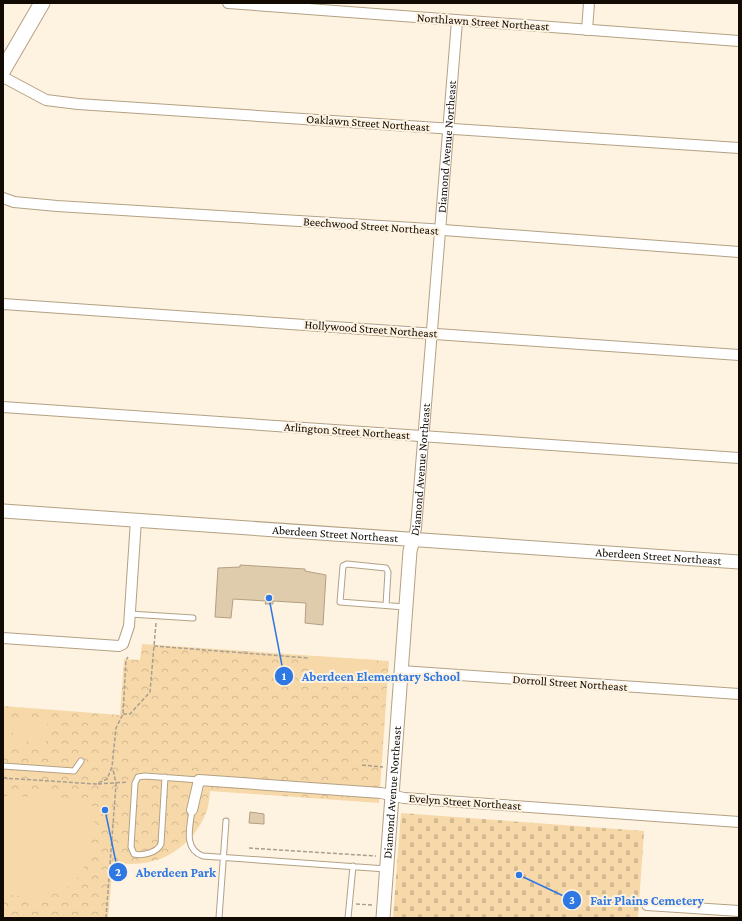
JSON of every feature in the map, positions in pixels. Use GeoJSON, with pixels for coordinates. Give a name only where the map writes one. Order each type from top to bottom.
{"type":"FeatureCollection","features":[{"type":"Feature","properties":{"kind":"main road"},"geometry":{"type":"LineString","coordinates":[[3,70],[42,3]]}},
{"type":"Feature","properties":{"kind":"street","name":"Northlawn Street Northeast"},"geometry":{"type":"LineString","coordinates":[[228,3],[739,41]]}},
{"type":"Feature","properties":{"kind":"street"},"geometry":{"type":"LineString","coordinates":[[587,30],[589,3]]}},
{"type":"Feature","properties":{"kind":"street","name":"Diamond Avenue Northeast"},"geometry":{"type":"LineString","coordinates":[[382,918],[402,672],[410,551],[416,528],[457,21]]}},
{"type":"Feature","properties":{"kind":"street","name":"Oaklawn Street Northeast"},"geometry":{"type":"LineString","coordinates":[[3,77],[46,100],[78,104],[739,148]]}},
{"type":"Feature","properties":{"kind":"street","name":"Beechwood Street Northeast"},"geometry":{"type":"LineString","coordinates":[[3,198],[14,202],[57,206],[739,252]]}},
{"type":"Feature","properties":{"kind":"street","name":"Hollywood Street Northeast"},"geometry":{"type":"LineString","coordinates":[[3,304],[739,355]]}},
{"type":"Feature","properties":{"kind":"street","name":"Arlington Street Northeast"},"geometry":{"type":"LineString","coordinates":[[3,407],[739,458]]}},
{"type":"Feature","properties":{"kind":"street","name":"Aberdeen Street Northeast"},"geometry":{"type":"LineString","coordinates":[[3,511],[739,562]]}},
{"type":"Feature","properties":{"kind":"street"},"geometry":{"type":"LineString","coordinates":[[3,638],[119,646],[123,644],[126,638],[130,614],[136,520]]}},
{"type":"Feature","properties":{"kind":"street","name":"Dorroll Street Northeast"},"geometry":{"type":"LineString","coordinates":[[402,672],[739,694]]}},
{"type":"Feature","properties":{"kind":"street"},"geometry":{"type":"LineString","coordinates":[[192,810],[199,780]]}},
{"type":"Feature","properties":{"kind":"street","name":"Evelyn Street Northeast"},"geometry":{"type":"LineString","coordinates":[[199,780],[381,793],[404,798],[739,822]]}},
{"type":"Feature","properties":{"kind":"street"},"geometry":{"type":"LineString","coordinates":[[647,905],[739,911]]}},
{"type":"Feature","properties":{"kind":"lane"},"geometry":{"type":"LineString","coordinates":[[386,605],[388,572],[386,568],[347,564],[343,566],[340,602],[406,607]]}},
{"type":"Feature","properties":{"kind":"lane"},"geometry":{"type":"LineString","coordinates":[[130,614],[193,618]]}},
{"type":"Feature","properties":{"kind":"lane"},"geometry":{"type":"LineString","coordinates":[[3,766],[74,771],[81,761]]}},
{"type":"Feature","properties":{"kind":"lane"},"geometry":{"type":"LineString","coordinates":[[165,777],[160,844],[156,851],[138,855],[134,854],[130,847],[135,783],[138,777],[165,777],[199,780]]}},
{"type":"Feature","properties":{"kind":"lane"},"geometry":{"type":"LineString","coordinates":[[192,810],[190,839],[193,851],[203,856],[386,868]]}},
{"type":"Feature","properties":{"kind":"lane"},"geometry":{"type":"LineString","coordinates":[[219,918],[226,822]]}},
{"type":"Feature","properties":{"kind":"lane"},"geometry":{"type":"LineString","coordinates":[[348,918],[352,866]]}},
{"type":"Feature","properties":{"kind":"path"},"geometry":{"type":"LineString","coordinates":[[123,714],[130,714],[150,692],[156,615]]}},
{"type":"Feature","properties":{"kind":"path"},"geometry":{"type":"LineString","coordinates":[[154,646],[309,658]]}},
{"type":"Feature","properties":{"kind":"path"},"geometry":{"type":"LineString","coordinates":[[96,784],[107,779],[112,768],[116,728],[123,714],[126,660],[128,657]]}},
{"type":"Feature","properties":{"kind":"path"},"geometry":{"type":"LineString","coordinates":[[362,765],[383,767]]}},
{"type":"Feature","properties":{"kind":"path"},"geometry":{"type":"LineString","coordinates":[[106,918],[116,784],[112,768]]}},
{"type":"Feature","properties":{"kind":"path"},"geometry":{"type":"LineString","coordinates":[[3,778],[96,784],[116,784],[119,782],[135,783]]}},
{"type":"Feature","properties":{"kind":"path"},"geometry":{"type":"LineString","coordinates":[[249,848],[376,856]]}},
{"type":"Feature","properties":{"kind":"path"},"geometry":{"type":"LineString","coordinates":[[349,903],[372,905]]}},
{"type":"Feature","properties":{"kind":"green space"},"geometry":{"type":"Polygon","coordinates":[[[142,644],[389,661],[379,803],[210,791],[209,803],[201,823],[191,837],[177,850],[169,855],[148,862],[133,864],[113,863],[108,918],[3,918],[3,706],[120,715],[124,659],[140,660],[142,644]]]}},
{"type":"Feature","properties":{"kind":"green space"},"geometry":{"type":"Polygon","coordinates":[[[309,656],[377,660],[375,680],[308,675],[309,656]]]}},
{"type":"Feature","properties":{"kind":"green space"},"geometry":{"type":"Polygon","coordinates":[[[3,717],[10,717],[8,748],[3,748],[3,717]]]}},
{"type":"Feature","properties":{"kind":"green space"},"geometry":{"type":"Polygon","coordinates":[[[14,718],[29,719],[26,749],[12,748],[14,718]]]}},
{"type":"Feature","properties":{"kind":"green space"},"geometry":{"type":"Polygon","coordinates":[[[33,719],[48,720],[45,751],[31,749],[33,719]]]}},
{"type":"Feature","properties":{"kind":"green space"},"geometry":{"type":"Polygon","coordinates":[[[30,793],[42,794],[96,807],[90,851],[79,876],[69,886],[57,893],[40,897],[3,894],[3,800],[8,795],[30,797],[30,793]]]}},
{"type":"Feature","properties":{"kind":"green space"},"geometry":{"type":"Polygon","coordinates":[[[401,813],[644,831],[638,918],[393,918],[401,813]]]}},
{"type":"Feature","properties":{"kind":"building"},"geometry":{"type":"Polygon","coordinates":[[[240,565],[305,569],[305,571],[326,575],[323,625],[305,623],[306,603],[273,601],[273,604],[265,604],[266,601],[233,599],[231,618],[215,617],[218,568],[240,567],[240,565]]]}},
{"type":"Feature","properties":{"kind":"building"},"geometry":{"type":"Polygon","coordinates":[[[250,812],[264,814],[264,824],[249,823],[250,812]]]}},
{"type":"Feature","properties":{"kind":"place","name":"Aberdeen Elementary School"},"geometry":{"type":"Point","coordinates":[269,598]}},
{"type":"Feature","properties":{"kind":"place","name":"Aberdeen Park"},"geometry":{"type":"Point","coordinates":[105,810]}},
{"type":"Feature","properties":{"kind":"place","name":"Fair Plains Cemetery"},"geometry":{"type":"Point","coordinates":[519,875]}}]}
